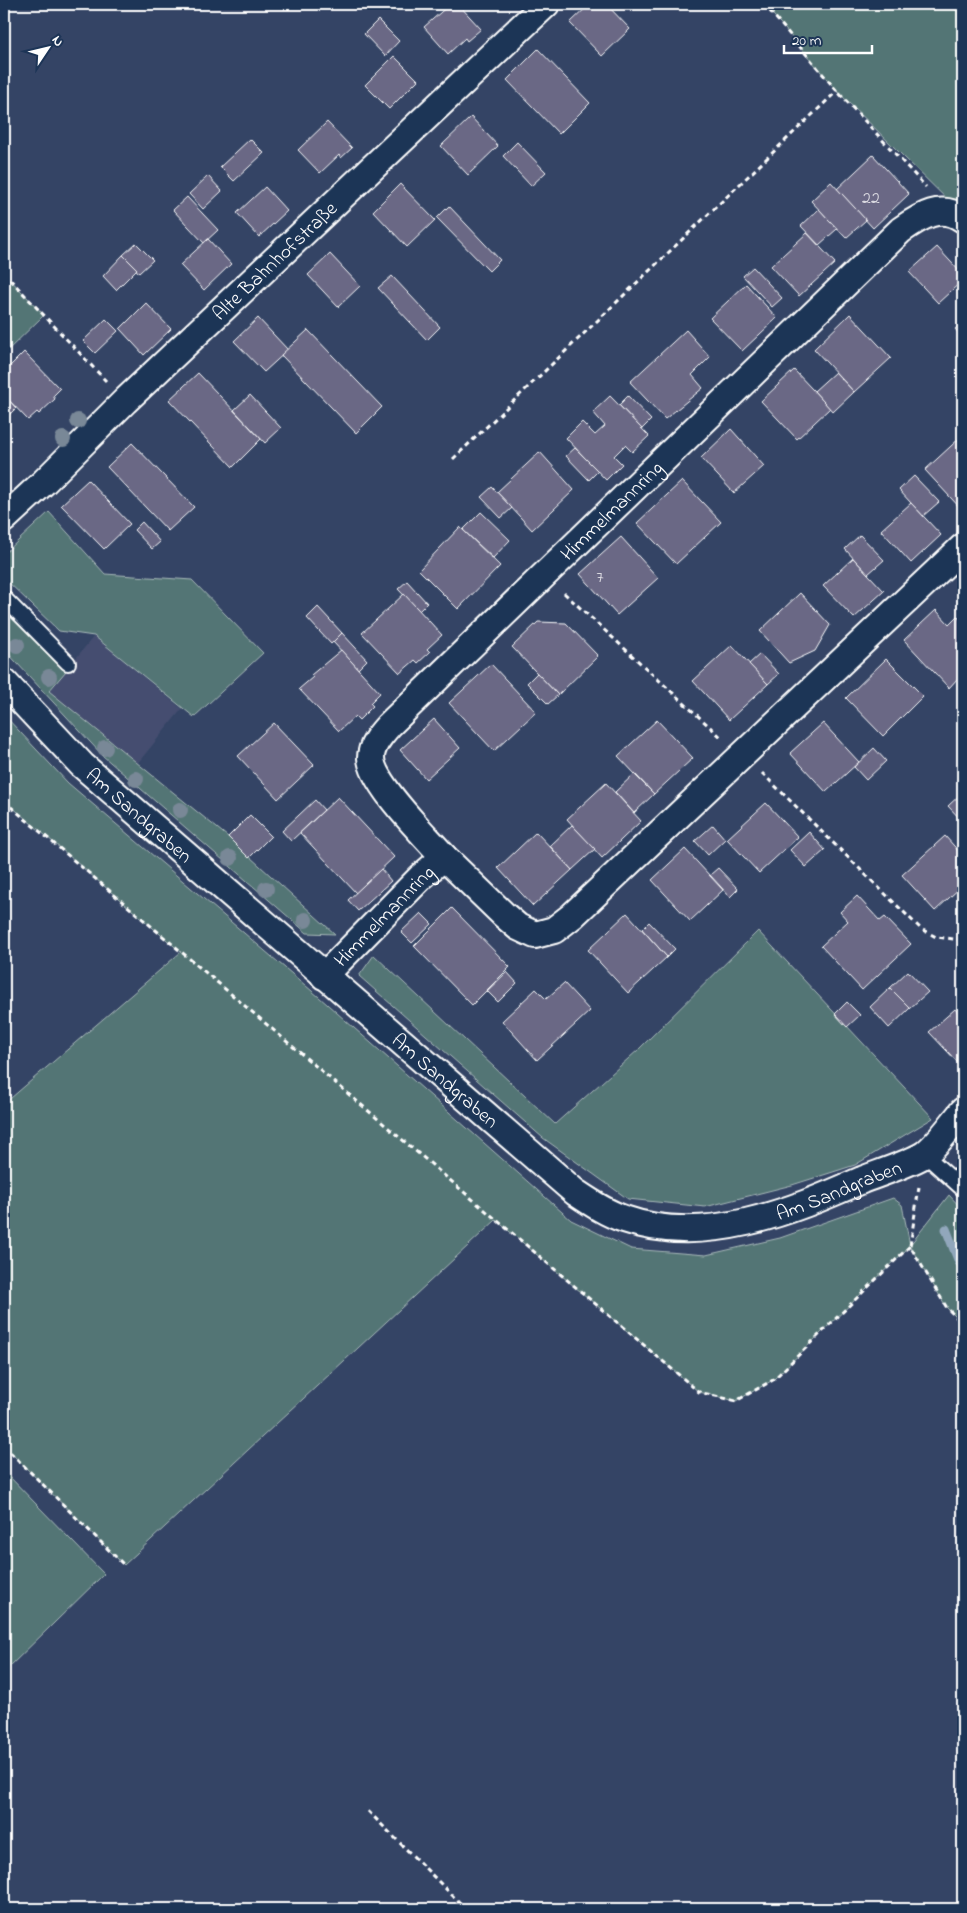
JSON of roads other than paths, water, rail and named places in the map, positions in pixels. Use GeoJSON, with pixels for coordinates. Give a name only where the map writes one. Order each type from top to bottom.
{"type":"FeatureCollection","features":[{"type":"Feature","properties":{"kind":"street","name":"Alte Bahnhofstraße"},"geometry":{"type":"LineString","coordinates":[[4,519],[125,401],[546,4]]}},
{"type":"Feature","properties":{"kind":"street","name":"Himmelmannring"},"geometry":{"type":"LineString","coordinates":[[952,214],[916,219],[901,230],[379,736],[372,750],[371,759],[377,778],[444,857],[518,927],[535,935],[554,930],[572,916],[743,757],[963,547]]}},
{"type":"Feature","properties":{"kind":"street","name":"Am Sandgraben"},"geometry":{"type":"LineString","coordinates":[[4,682],[82,765],[574,1192],[599,1208],[623,1219],[644,1225],[682,1229],[732,1224],[763,1218],[827,1196],[924,1154]]}},
{"type":"Feature","properties":{"kind":"street","name":"Himmelmannring"},"geometry":{"type":"LineString","coordinates":[[324,976],[421,877],[444,857]]}},
{"type":"Feature","properties":{"kind":"street"},"geometry":{"type":"LineString","coordinates":[[924,1154],[963,1112]]}},
{"type":"Feature","properties":{"kind":"lane"},"geometry":{"type":"LineString","coordinates":[[4,598],[68,663]]}},
{"type":"Feature","properties":{"kind":"lane","name":"Am Sandgraben"},"geometry":{"type":"LineString","coordinates":[[924,1154],[963,1189]]}},
{"type":"Feature","properties":{"kind":"waterway"},"geometry":{"type":"LineString","coordinates":[[946,1229],[959,1262],[963,1266]]}}]}
